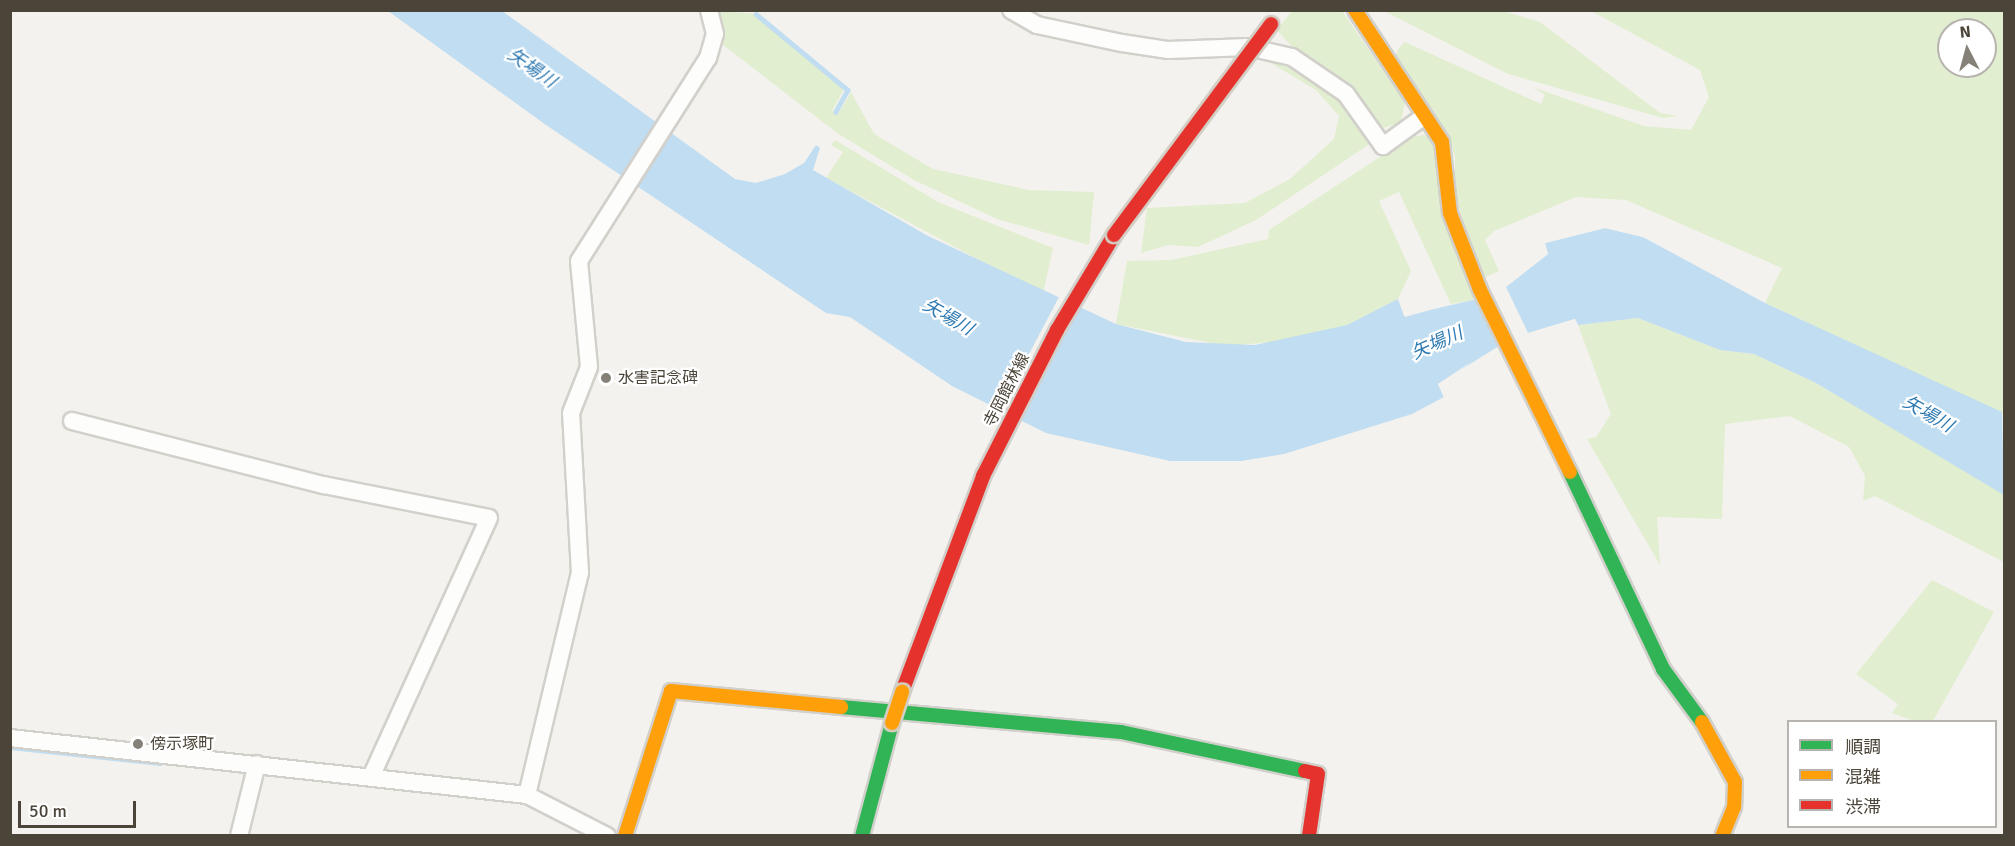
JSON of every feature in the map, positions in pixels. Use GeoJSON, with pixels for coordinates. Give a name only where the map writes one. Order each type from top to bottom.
{"type":"FeatureCollection","features":[{"type":"Feature","properties":{"kind":"street"},"geometry":{"type":"LineString","coordinates":[[527,795],[580,573],[571,412],[589,367],[579,272],[582,252],[708,58],[715,34],[709,10]]}},
{"type":"Feature","properties":{"kind":"street"},"geometry":{"type":"LineString","coordinates":[[1011,10],[1037,25],[1122,43],[1168,50],[1248,47],[1292,57],[1346,94],[1383,146],[1423,117]]}},
{"type":"Feature","properties":{"kind":"street","name":"寺岡館林線"},"geometry":{"type":"LineString","coordinates":[[862,836],[902,692],[983,476],[1090,273],[1114,235],[1282,10]]}},
{"type":"Feature","properties":{"kind":"street"},"geometry":{"type":"LineString","coordinates":[[1355,10],[1423,117],[1442,142],[1450,213],[1480,290],[1643,619],[1663,669],[1706,727],[1735,782],[1734,807],[1722,836]]}},
{"type":"Feature","properties":{"kind":"street"},"geometry":{"type":"LineString","coordinates":[[72,421],[324,485],[489,518],[371,777]]}},
{"type":"Feature","properties":{"kind":"street"},"geometry":{"type":"LineString","coordinates":[[625,836],[671,691],[1121,732],[1318,774],[1309,836]]}},
{"type":"Feature","properties":{"kind":"street"},"geometry":{"type":"LineString","coordinates":[[10,738],[527,795],[608,836]]}},
{"type":"Feature","properties":{"kind":"street"},"geometry":{"type":"LineString","coordinates":[[239,836],[256,764]]}},
{"type":"Feature","properties":{"kind":"green space"},"geometry":{"type":"Polygon","coordinates":[[[720,11],[756,14],[845,87],[832,111],[838,114],[851,92],[874,134],[933,169],[1029,190],[1094,192],[1089,245],[997,219],[914,180],[837,133],[722,44],[720,11]]]}},
{"type":"Feature","properties":{"kind":"green space"},"geometry":{"type":"Polygon","coordinates":[[[1292,11],[1342,11],[1405,102],[1401,122],[1383,128],[1338,76],[1294,49],[1277,30],[1292,11]]]}},
{"type":"Feature","properties":{"kind":"green space"},"geometry":{"type":"Polygon","coordinates":[[[1384,11],[1503,11],[1540,22],[1660,113],[1678,116],[1663,118],[1508,74],[1384,11]]]}},
{"type":"Feature","properties":{"kind":"green space"},"geometry":{"type":"Polygon","coordinates":[[[1591,11],[2004,11],[2004,414],[1765,303],[1782,268],[1626,200],[1576,197],[1494,231],[1485,240],[1499,271],[1480,280],[1455,193],[1455,157],[1447,133],[1395,57],[1398,49],[1405,42],[1541,104],[1545,95],[1532,87],[1644,126],[1691,130],[1709,97],[1700,70],[1591,11]]]}},
{"type":"Feature","properties":{"kind":"green space"},"geometry":{"type":"Polygon","coordinates":[[[1259,56],[1310,76],[1347,106],[1371,140],[1368,145],[1256,220],[1198,247],[1168,245],[1141,253],[1147,208],[1245,203],[1290,179],[1334,139],[1339,116],[1316,90],[1259,56]]]}},
{"type":"Feature","properties":{"kind":"green space"},"geometry":{"type":"Polygon","coordinates":[[[1424,135],[1432,138],[1477,299],[1451,304],[1399,192],[1379,201],[1411,271],[1398,299],[1347,325],[1282,341],[1226,346],[1116,324],[1127,261],[1171,260],[1268,239],[1269,230],[1410,137],[1424,135]]]}},
{"type":"Feature","properties":{"kind":"green space"},"geometry":{"type":"Polygon","coordinates":[[[835,140],[938,202],[1053,248],[1043,294],[826,178],[843,152],[831,145],[835,140]]]}},
{"type":"Feature","properties":{"kind":"green space"},"geometry":{"type":"Polygon","coordinates":[[[1638,318],[1720,350],[1754,354],[1816,383],[1989,484],[2004,495],[2004,562],[1875,496],[1863,501],[1865,476],[1849,447],[1790,416],[1725,424],[1722,519],[1657,517],[1660,565],[1587,439],[1596,437],[1611,414],[1578,325],[1638,318]]]}},
{"type":"Feature","properties":{"kind":"green space"},"geometry":{"type":"Polygon","coordinates":[[[1932,580],[1994,612],[1934,720],[1911,720],[1892,713],[1898,704],[1856,674],[1932,580]]]}},
{"type":"Feature","properties":{"kind":"water","name":"矢場川"},"geometry":{"type":"Polygon","coordinates":[[[388,11],[502,11],[735,179],[756,183],[785,174],[804,163],[816,145],[820,148],[813,170],[928,236],[1116,324],[1186,342],[1255,345],[1347,325],[1398,299],[1404,316],[1477,299],[1499,346],[1438,384],[1444,397],[1412,414],[1284,454],[1241,461],[1170,461],[1046,433],[952,386],[850,317],[826,313],[546,125],[388,11]]]}},
{"type":"Feature","properties":{"kind":"water","name":"矢場川"},"geometry":{"type":"Polygon","coordinates":[[[1605,228],[1643,237],[1765,303],[2002,412],[2004,495],[1816,383],[1754,354],[1720,350],[1638,318],[1578,325],[1575,319],[1528,333],[1506,287],[1548,254],[1545,243],[1605,228]]]}},
{"type":"Feature","properties":{"kind":"pier"},"geometry":{"type":"Polygon","coordinates":[[[1605,225],[1644,234],[1766,300],[1643,237],[1605,228],[1545,243],[1548,254],[1506,287],[1544,253],[1543,241],[1605,225]]]}},
{"type":"Feature","properties":{"kind":"pier"},"geometry":{"type":"Polygon","coordinates":[[[1059,297],[1080,306],[1017,422],[998,413],[1059,297]]]}},
{"type":"Feature","properties":{"kind":"pier"},"geometry":{"type":"Polygon","coordinates":[[[1400,297],[1406,313],[1451,304],[1405,317],[1400,297]]]}},
{"type":"Feature","properties":{"kind":"pier"},"geometry":{"type":"Polygon","coordinates":[[[1575,319],[1579,328],[1574,323],[1528,333],[1575,319]]]}},
{"type":"Feature","properties":{"kind":"pier"},"geometry":{"type":"Polygon","coordinates":[[[1474,360],[1442,385],[1445,400],[1438,384],[1474,360]]]}},
{"type":"Feature","properties":{"kind":"waterway"},"geometry":{"type":"LineString","coordinates":[[756,14],[848,90],[836,112]]}},
{"type":"Feature","properties":{"kind":"waterway"},"geometry":{"type":"LineString","coordinates":[[10,747],[160,763]]}},
{"type":"Feature","properties":{"kind":"traffic: fast"},"geometry":{"type":"LineString","coordinates":[[1570,472],[1663,669],[1702,722]]}},
{"type":"Feature","properties":{"kind":"traffic: fast"},"geometry":{"type":"LineString","coordinates":[[841,707],[1121,732],[1305,771]]}},
{"type":"Feature","properties":{"kind":"traffic: fast"},"geometry":{"type":"LineString","coordinates":[[862,836],[892,723]]}},
{"type":"Feature","properties":{"kind":"traffic: slow"},"geometry":{"type":"LineString","coordinates":[[1355,10],[1442,142],[1450,213],[1480,290],[1570,472]]}},
{"type":"Feature","properties":{"kind":"traffic: slow"},"geometry":{"type":"LineString","coordinates":[[625,836],[671,691],[841,707]]}},
{"type":"Feature","properties":{"kind":"traffic: slow"},"geometry":{"type":"LineString","coordinates":[[892,723],[902,692]]}},
{"type":"Feature","properties":{"kind":"traffic: slow"},"geometry":{"type":"LineString","coordinates":[[1702,722],[1735,782],[1734,807],[1722,836]]}},
{"type":"Feature","properties":{"kind":"traffic: jam"},"geometry":{"type":"LineString","coordinates":[[1114,235],[1271,24]]}},
{"type":"Feature","properties":{"kind":"traffic: jam"},"geometry":{"type":"LineString","coordinates":[[902,692],[983,476],[1057,330],[1114,235]]}},
{"type":"Feature","properties":{"kind":"traffic: jam"},"geometry":{"type":"LineString","coordinates":[[1305,771],[1318,774],[1309,836]]}},
{"type":"Feature","properties":{"kind":"place","name":"水害記念碑"},"geometry":{"type":"Point","coordinates":[606,378]}},
{"type":"Feature","properties":{"kind":"place","name":"傍示塚町"},"geometry":{"type":"Point","coordinates":[138,744]}}]}
